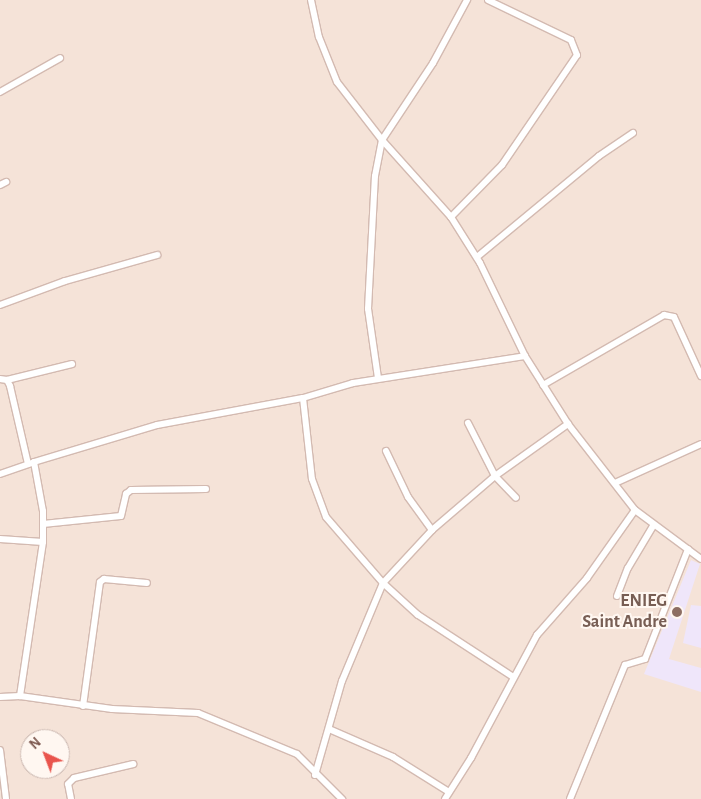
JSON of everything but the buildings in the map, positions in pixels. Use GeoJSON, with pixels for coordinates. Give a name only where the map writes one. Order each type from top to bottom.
{"type":"FeatureCollection","features":[{"type":"Feature","properties":{"kind":"street"},"geometry":{"type":"LineString","coordinates":[[310,0],[319,37],[337,82],[382,140],[451,217],[477,257],[525,356],[568,424],[635,510],[653,526],[701,558]]}},
{"type":"Feature","properties":{"kind":"street"},"geometry":{"type":"LineString","coordinates":[[378,378],[368,308],[375,176],[382,140],[434,63],[467,0]]}},
{"type":"Feature","properties":{"kind":"street"},"geometry":{"type":"LineString","coordinates":[[451,217],[502,165],[577,55],[571,40],[488,0]]}},
{"type":"Feature","properties":{"kind":"street"},"geometry":{"type":"LineString","coordinates":[[0,92],[60,58]]}},
{"type":"Feature","properties":{"kind":"street"},"geometry":{"type":"LineString","coordinates":[[477,257],[599,156],[633,132]]}},
{"type":"Feature","properties":{"kind":"street"},"geometry":{"type":"LineString","coordinates":[[0,305],[65,281],[157,255]]}},
{"type":"Feature","properties":{"kind":"street"},"geometry":{"type":"LineString","coordinates":[[543,385],[664,315],[674,318],[701,376]]}},
{"type":"Feature","properties":{"kind":"street"},"geometry":{"type":"LineString","coordinates":[[0,474],[157,425],[303,398],[378,378],[499,362],[525,356]]}},
{"type":"Feature","properties":{"kind":"street"},"geometry":{"type":"LineString","coordinates":[[20,696],[43,542],[43,524],[31,463],[3,380],[72,364]]}},
{"type":"Feature","properties":{"kind":"street"},"geometry":{"type":"LineString","coordinates":[[303,398],[306,443],[317,496],[334,527],[383,583],[418,615],[513,677]]}},
{"type":"Feature","properties":{"kind":"street"},"geometry":{"type":"LineString","coordinates":[[468,423],[495,476],[516,498]]}},
{"type":"Feature","properties":{"kind":"street"},"geometry":{"type":"LineString","coordinates":[[315,775],[342,681],[383,583],[432,530],[495,476],[568,424]]}},
{"type":"Feature","properties":{"kind":"street"},"geometry":{"type":"LineString","coordinates":[[615,483],[701,444]]}},
{"type":"Feature","properties":{"kind":"street"},"geometry":{"type":"LineString","coordinates":[[386,451],[408,497],[432,530]]}},
{"type":"Feature","properties":{"kind":"street"},"geometry":{"type":"LineString","coordinates":[[43,524],[121,516],[126,494],[131,490],[206,489]]}},
{"type":"Feature","properties":{"kind":"street"},"geometry":{"type":"LineString","coordinates":[[445,799],[471,758],[537,635],[587,578],[635,510]]}},
{"type":"Feature","properties":{"kind":"street"},"geometry":{"type":"LineString","coordinates":[[617,596],[628,568],[653,526]]}},
{"type":"Feature","properties":{"kind":"street"},"geometry":{"type":"LineString","coordinates":[[0,539],[43,542]]}},
{"type":"Feature","properties":{"kind":"street"},"geometry":{"type":"LineString","coordinates":[[570,799],[624,665],[645,659],[688,549]]}},
{"type":"Feature","properties":{"kind":"street"},"geometry":{"type":"LineString","coordinates":[[82,706],[100,582],[104,579],[147,584]]}},
{"type":"Feature","properties":{"kind":"street"},"geometry":{"type":"LineString","coordinates":[[0,697],[20,696],[82,706],[198,713],[297,754],[315,775],[342,799]]}},
{"type":"Feature","properties":{"kind":"street"},"geometry":{"type":"LineString","coordinates":[[329,729],[393,757],[449,792]]}},
{"type":"Feature","properties":{"kind":"street"},"geometry":{"type":"LineString","coordinates":[[0,750],[6,799]]}},
{"type":"Feature","properties":{"kind":"street"},"geometry":{"type":"LineString","coordinates":[[71,799],[68,784],[74,778],[134,764]]}},
{"type":"Feature","properties":{"kind":"shaded area"},"geometry":{"type":"Polygon","coordinates":[[[0,0],[701,0],[701,799],[0,799],[0,0]]]}},
{"type":"Feature","properties":{"kind":"shaded area","name":"ENIEG Saint Andre"},"geometry":{"type":"Polygon","coordinates":[[[691,560],[700,564],[669,659],[701,668],[701,692],[644,674],[691,560]]]}},
{"type":"Feature","properties":{"kind":"shaded area"},"geometry":{"type":"Polygon","coordinates":[[[691,605],[701,606],[701,648],[683,643],[691,605]]]}},
{"type":"Feature","properties":{"kind":"place","name":"ENIEG Saint Andre"},"geometry":{"type":"Point","coordinates":[677,612]}}]}
